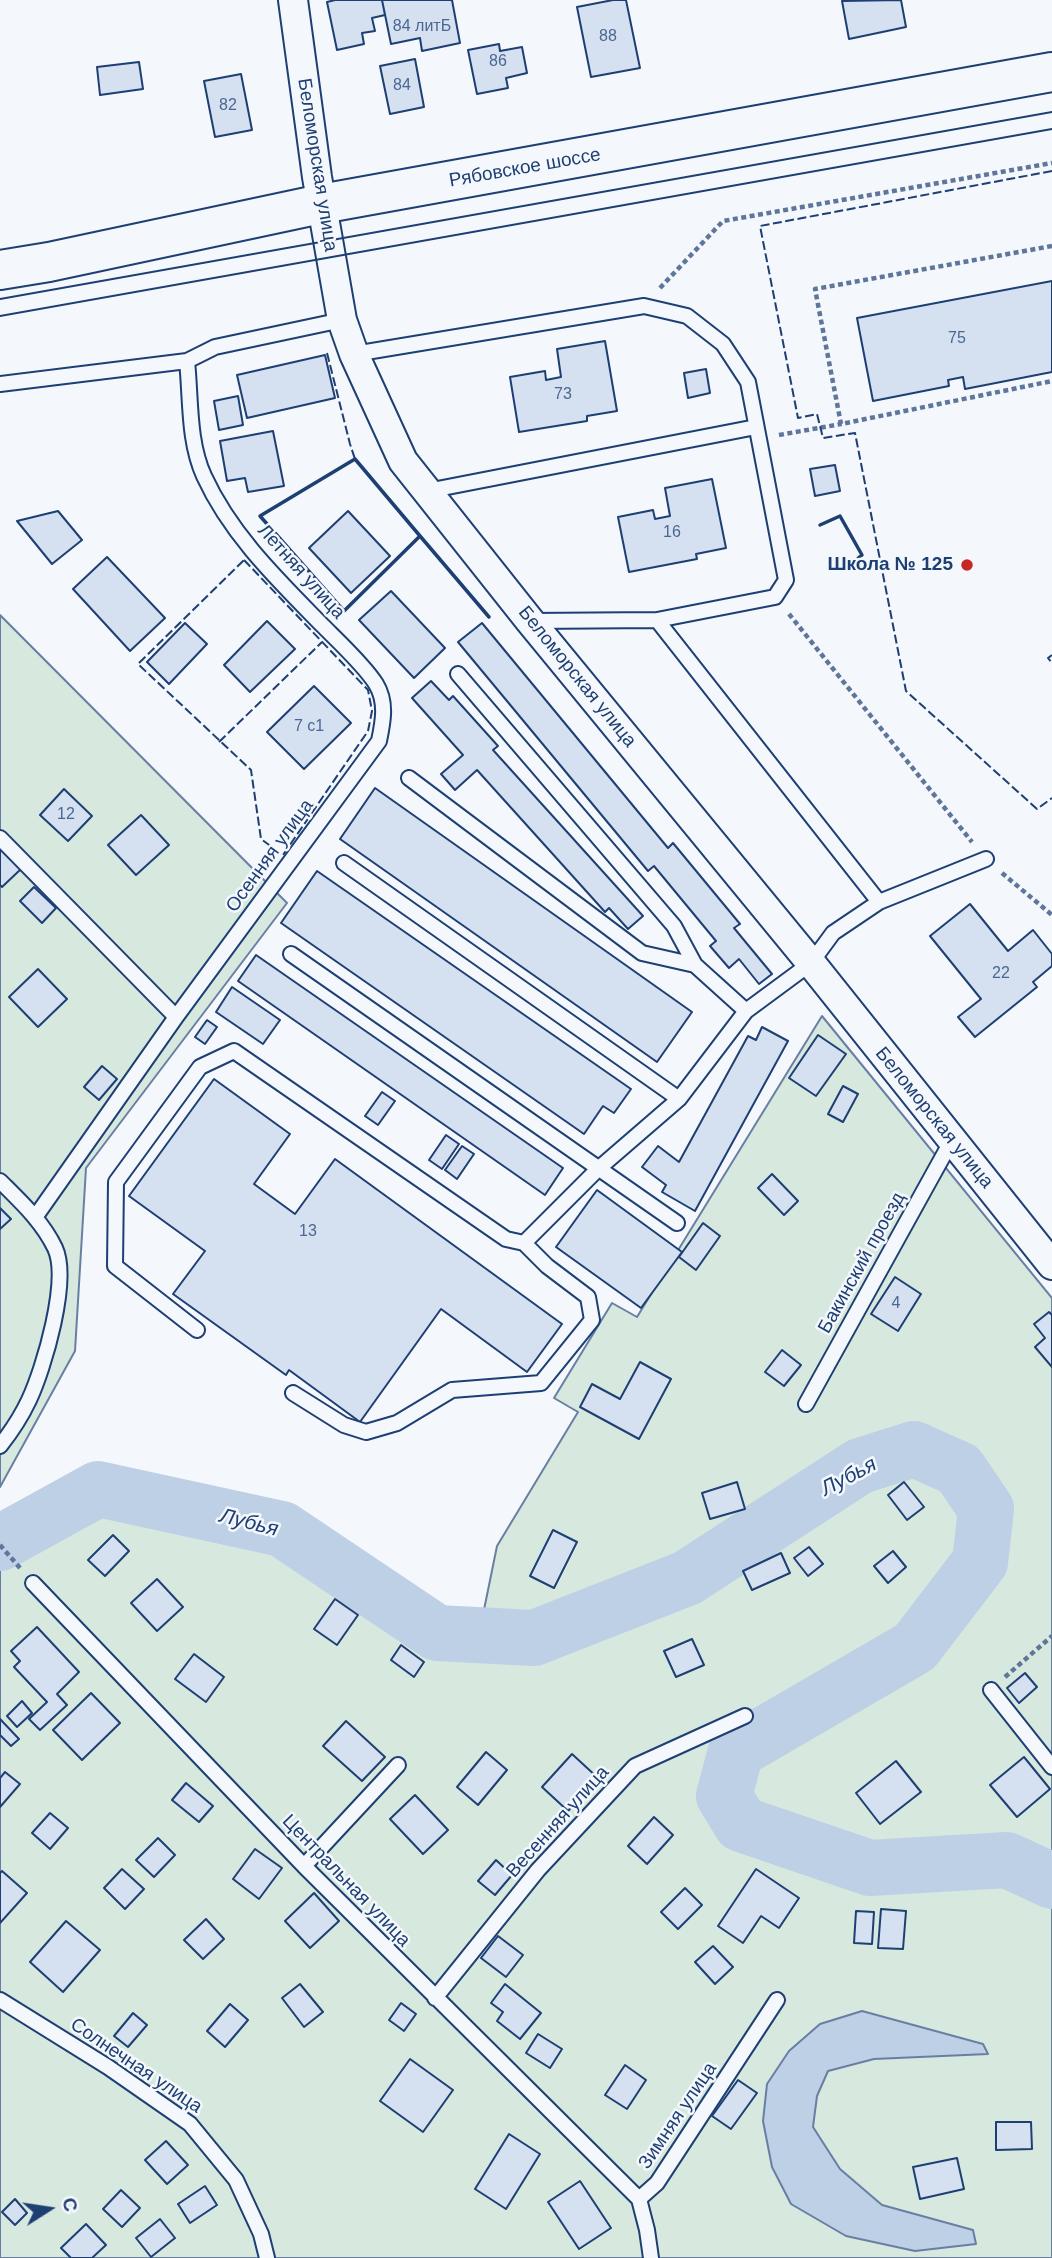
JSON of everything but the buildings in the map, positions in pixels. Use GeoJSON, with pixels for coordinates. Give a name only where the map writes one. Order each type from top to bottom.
{"type":"FeatureCollection","features":[{"type":"Feature","properties":{"kind":"main road","name":"Рябовское шоссе"},"geometry":{"type":"LineString","coordinates":[[0,270],[321,204],[1052,72]]}},
{"type":"Feature","properties":{"kind":"street","name":"Беломорская улица"},"geometry":{"type":"LineString","coordinates":[[292,0],[321,204],[342,320],[354,354],[403,461],[530,621],[811,963],[1052,1265]]}},
{"type":"Feature","properties":{"kind":"lane"},"geometry":{"type":"LineString","coordinates":[[354,354],[643,306],[687,316],[723,344],[748,382],[786,580],[775,597],[657,620],[530,621]]}},
{"type":"Feature","properties":{"kind":"lane"},"geometry":{"type":"LineString","coordinates":[[0,384],[187,361],[215,347],[342,320]]}},
{"type":"Feature","properties":{"kind":"lane","name":"Летняя улица"},"geometry":{"type":"LineString","coordinates":[[187,361],[192,437],[204,475],[231,522],[259,561],[339,642],[377,685],[384,714]]}},
{"type":"Feature","properties":{"kind":"lane"},"geometry":{"type":"LineString","coordinates":[[427,491],[758,433]]}},
{"type":"Feature","properties":{"kind":"lane"},"geometry":{"type":"LineString","coordinates":[[657,620],[879,902]]}},
{"type":"Feature","properties":{"kind":"lane"},"geometry":{"type":"LineString","coordinates":[[458,674],[674,926],[695,965],[746,1011]]}},
{"type":"Feature","properties":{"kind":"lane","name":"Осенняя улица"},"geometry":{"type":"LineString","coordinates":[[36,1216],[176,1017],[379,741],[384,714]]}},
{"type":"Feature","properties":{"kind":"lane"},"geometry":{"type":"LineString","coordinates":[[409,778],[642,953],[695,965]]}},
{"type":"Feature","properties":{"kind":"lane"},"geometry":{"type":"LineString","coordinates":[[0,838],[176,1017]]}},
{"type":"Feature","properties":{"kind":"lane"},"geometry":{"type":"LineString","coordinates":[[524,1243],[598,1169],[679,1099],[746,1011],[811,963],[832,933],[879,902],[986,859]]}},
{"type":"Feature","properties":{"kind":"lane"},"geometry":{"type":"LineString","coordinates":[[344,863],[679,1099]]}},
{"type":"Feature","properties":{"kind":"lane"},"geometry":{"type":"LineString","coordinates":[[291,954],[677,1223]]}},
{"type":"Feature","properties":{"kind":"lane"},"geometry":{"type":"LineString","coordinates":[[197,1330],[115,1266],[116,1182],[200,1067],[234,1051],[506,1238],[524,1243],[547,1266],[588,1297],[592,1320],[541,1383],[452,1390],[397,1423],[366,1432],[344,1425],[293,1393]]}},
{"type":"Feature","properties":{"kind":"lane","name":"Бакинский проезд"},"geometry":{"type":"LineString","coordinates":[[806,1405],[952,1140]]}},
{"type":"Feature","properties":{"kind":"lane"},"geometry":{"type":"LineString","coordinates":[[0,1181],[36,1216],[56,1250],[59,1287],[47,1349],[29,1399],[0,1446]]}},
{"type":"Feature","properties":{"kind":"lane","name":"Центральная улица"},"geometry":{"type":"LineString","coordinates":[[33,1583],[304,1866],[639,2199]]}},
{"type":"Feature","properties":{"kind":"lane"},"geometry":{"type":"LineString","coordinates":[[991,1690],[1052,1767]]}},
{"type":"Feature","properties":{"kind":"lane","name":"Весенняя улица"},"geometry":{"type":"LineString","coordinates":[[435,1998],[538,1870],[635,1766],[745,1716]]}},
{"type":"Feature","properties":{"kind":"lane"},"geometry":{"type":"LineString","coordinates":[[304,1866],[398,1765]]}},
{"type":"Feature","properties":{"kind":"lane","name":"Солнечная улица"},"geometry":{"type":"LineString","coordinates":[[0,2000],[108,2067],[191,2124],[236,2180],[261,2235],[267,2258]]}},
{"type":"Feature","properties":{"kind":"lane","name":"Зимняя улица"},"geometry":{"type":"LineString","coordinates":[[639,2199],[657,2183],[777,2000]]}},
{"type":"Feature","properties":{"kind":"lane"},"geometry":{"type":"LineString","coordinates":[[639,2199],[651,2258]]}},
{"type":"Feature","properties":{"kind":"path"},"geometry":{"type":"LineString","coordinates":[[643,306],[723,221],[1052,163]]}},
{"type":"Feature","properties":{"kind":"path"},"geometry":{"type":"LineString","coordinates":[[841,424],[815,289],[1052,246]]}},
{"type":"Feature","properties":{"kind":"path"},"geometry":{"type":"LineString","coordinates":[[758,433],[841,424],[1052,382]]}},
{"type":"Feature","properties":{"kind":"path"},"geometry":{"type":"LineString","coordinates":[[775,597],[986,859],[1052,915]]}},
{"type":"Feature","properties":{"kind":"path"},"geometry":{"type":"LineString","coordinates":[[0,1545],[33,1583]]}},
{"type":"Feature","properties":{"kind":"path"},"geometry":{"type":"LineString","coordinates":[[991,1690],[1052,1636]]}},
{"type":"Feature","properties":{"kind":"shaded area"},"geometry":{"type":"Polygon","coordinates":[[[0,615],[287,903],[86,1168],[75,1351],[0,1487],[0,615]]]}},
{"type":"Feature","properties":{"kind":"shaded area"},"geometry":{"type":"Polygon","coordinates":[[[822,1016],[1052,1298],[1052,2258],[0,2258],[0,1569],[104,1508],[276,1542],[424,1649],[476,1649],[497,1546],[578,1412],[554,1398],[612,1303],[637,1317],[822,1016]]]}},
{"type":"Feature","properties":{"kind":"water"},"geometry":{"type":"Polygon","coordinates":[[[862,2011],[983,2044],[988,2054],[874,2059],[828,2071],[817,2096],[813,2127],[840,2169],[882,2205],[973,2230],[976,2244],[915,2251],[846,2236],[791,2204],[772,2167],[763,2121],[767,2084],[789,2051],[820,2024],[862,2011]]]}},
{"type":"Feature","properties":{"kind":"waterway","name":"Лубья"},"geometry":{"type":"LineString","coordinates":[[0,1543],[98,1489],[282,1529],[437,1633],[534,1638],[687,1578],[860,1466],[914,1449],[959,1469],[986,1509],[980,1562],[915,1647],[736,1751],[724,1796],[741,1824],[870,1868],[1007,1860],[1052,1881]]}},
{"type":"Feature","properties":{"kind":"tram line"},"geometry":{"type":"LineString","coordinates":[[0,299],[1052,112]]}},
{"type":"Feature","properties":{"kind":"tram line"},"geometry":{"type":"LineString","coordinates":[[0,316],[1052,129]]}},
{"type":"Feature","properties":{"kind":"fence"},"geometry":{"type":"LineString","coordinates":[[1052,171],[760,226],[798,418],[817,414],[823,438],[855,433],[906,691],[1037,809],[1052,798]]}},
{"type":"Feature","properties":{"kind":"fence"},"geometry":{"type":"LineString","coordinates":[[327,353],[355,459]]}},
{"type":"Feature","properties":{"kind":"fence"},"geometry":{"type":"LineString","coordinates":[[244,560],[368,690],[372,711],[368,731],[283,855],[261,839],[251,770],[138,664],[244,560]]}},
{"type":"Feature","properties":{"kind":"fence"},"geometry":{"type":"LineString","coordinates":[[219,742],[322,642]]}},
{"type":"Feature","properties":{"kind":"fence"},"geometry":{"type":"LineString","coordinates":[[1052,655],[1048,658],[1052,663]]}},
{"type":"Feature","properties":{"kind":"wall"},"geometry":{"type":"LineString","coordinates":[[355,459],[420,536],[344,611],[260,516],[355,459]]}},
{"type":"Feature","properties":{"kind":"wall"},"geometry":{"type":"LineString","coordinates":[[820,525],[840,516],[862,555],[847,567]]}},
{"type":"Feature","properties":{"kind":"wall"},"geometry":{"type":"LineString","coordinates":[[420,536],[489,617]]}},
{"type":"Feature","properties":{"kind":"place","name":"Школа № 125"},"geometry":{"type":"Point","coordinates":[967,565]}}]}
